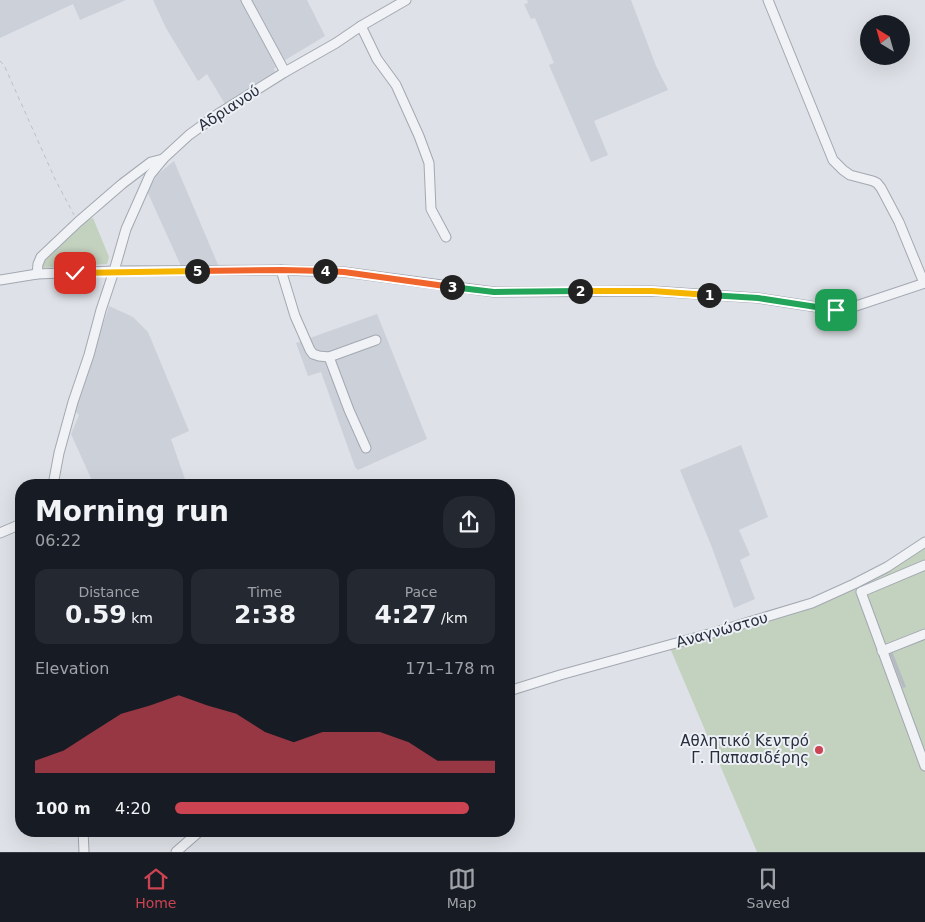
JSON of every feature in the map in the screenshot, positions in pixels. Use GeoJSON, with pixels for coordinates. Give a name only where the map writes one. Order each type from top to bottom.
{"type":"FeatureCollection","features":[{"type":"Feature","properties":{"kind":"street"},"geometry":{"type":"LineString","coordinates":[[246,0],[285,72]]}},
{"type":"Feature","properties":{"kind":"street","name":"Αδριανού"},"geometry":{"type":"LineString","coordinates":[[54,479],[72,402],[89,355],[126,229],[150,175],[164,158],[189,135],[218,114],[336,43],[392,4],[406,0]]}},
{"type":"Feature","properties":{"kind":"street"},"geometry":{"type":"LineString","coordinates":[[0,280],[37,274],[114,271],[282,270],[344,272],[494,292],[652,291],[758,298],[836,310],[852,307],[924,283],[899,222],[882,188],[877,183],[850,175],[833,160],[768,0]]}},
{"type":"Feature","properties":{"kind":"street"},"geometry":{"type":"LineString","coordinates":[[361,26],[377,59],[396,86],[419,136],[429,163],[431,209],[446,237]]}},
{"type":"Feature","properties":{"kind":"street"},"geometry":{"type":"LineString","coordinates":[[37,274],[38,264],[42,258],[78,222],[136,173],[151,162],[164,158]]}},
{"type":"Feature","properties":{"kind":"street"},"geometry":{"type":"LineString","coordinates":[[282,270],[295,316],[313,354],[329,357],[376,340]]}},
{"type":"Feature","properties":{"kind":"street"},"geometry":{"type":"LineString","coordinates":[[329,357],[366,448]]}},
{"type":"Feature","properties":{"kind":"street"},"geometry":{"type":"LineString","coordinates":[[0,533],[15,527]]}},
{"type":"Feature","properties":{"kind":"street","name":"Αναγνώστου"},"geometry":{"type":"LineString","coordinates":[[515,689],[812,603],[887,567],[925,542]]}},
{"type":"Feature","properties":{"kind":"street"},"geometry":{"type":"LineString","coordinates":[[861,592],[925,565]]}},
{"type":"Feature","properties":{"kind":"street"},"geometry":{"type":"LineString","coordinates":[[854,584],[858,586],[861,592],[923,754],[925,766]]}},
{"type":"Feature","properties":{"kind":"street"},"geometry":{"type":"LineString","coordinates":[[882,651],[925,634]]}},
{"type":"Feature","properties":{"kind":"street"},"geometry":{"type":"LineString","coordinates":[[83,837],[84,852]]}},
{"type":"Feature","properties":{"kind":"street"},"geometry":{"type":"LineString","coordinates":[[176,852],[193,837]]}},
{"type":"Feature","properties":{"kind":"path"},"geometry":{"type":"LineString","coordinates":[[0,61],[4,65],[55,179],[78,222]]}},
{"type":"Feature","properties":{"kind":"shaded area"},"geometry":{"type":"Polygon","coordinates":[[[0,0],[126,0],[80,20],[73,4],[0,38],[0,0]]]}},
{"type":"Feature","properties":{"kind":"shaded area"},"geometry":{"type":"Polygon","coordinates":[[[153,0],[307,0],[325,36],[282,62],[274,69],[275,72],[272,77],[225,104],[207,74],[198,81],[166,28],[153,0]]]}},
{"type":"Feature","properties":{"kind":"shaded area"},"geometry":{"type":"Polygon","coordinates":[[[527,0],[631,0],[656,66],[668,90],[594,121],[608,155],[591,162],[549,65],[554,63],[535,18],[531,19],[524,4],[528,3],[527,0]]]}},
{"type":"Feature","properties":{"kind":"shaded area"},"geometry":{"type":"Polygon","coordinates":[[[174,161],[219,267],[181,266],[147,191],[158,174],[174,161]]]}},
{"type":"Feature","properties":{"kind":"shaded area"},"geometry":{"type":"Polygon","coordinates":[[[109,306],[133,317],[148,332],[189,431],[171,439],[185,479],[91,479],[71,434],[79,415],[75,411],[109,306]]]}},
{"type":"Feature","properties":{"kind":"shaded area"},"geometry":{"type":"Polygon","coordinates":[[[377,314],[427,439],[358,470],[355,467],[321,372],[308,376],[296,343],[377,314]]]}},
{"type":"Feature","properties":{"kind":"shaded area"},"geometry":{"type":"Polygon","coordinates":[[[741,445],[768,517],[739,530],[750,555],[740,560],[755,599],[734,608],[711,545],[680,470],[741,445]]]}},
{"type":"Feature","properties":{"kind":"green space"},"geometry":{"type":"Polygon","coordinates":[[[93,218],[109,257],[107,264],[42,268],[43,259],[85,220],[93,218]]]}},
{"type":"Feature","properties":{"kind":"green space","name":"Αθλητικό Κεντρό Γ. Παπασιδέρης"},"geometry":{"type":"Polygon","coordinates":[[[925,547],[925,852],[757,852],[670,648],[809,607],[925,547]]]}},
{"type":"Feature","properties":{"kind":"building"},"geometry":{"type":"Polygon","coordinates":[[[892,651],[906,687],[903,688],[889,652],[892,651]]]}},
{"type":"Feature","properties":{"kind":"place","name":"Αθλητικό Κεντρό Γ. Παπασιδέρης"},"geometry":{"type":"Point","coordinates":[819,750]}},
{"type":"Feature","properties":{"kind":"route"},"geometry":{"type":"LineString","coordinates":[[75,273],[282,270],[344,272],[494,292],[652,291],[758,298],[836,310]]}}]}
